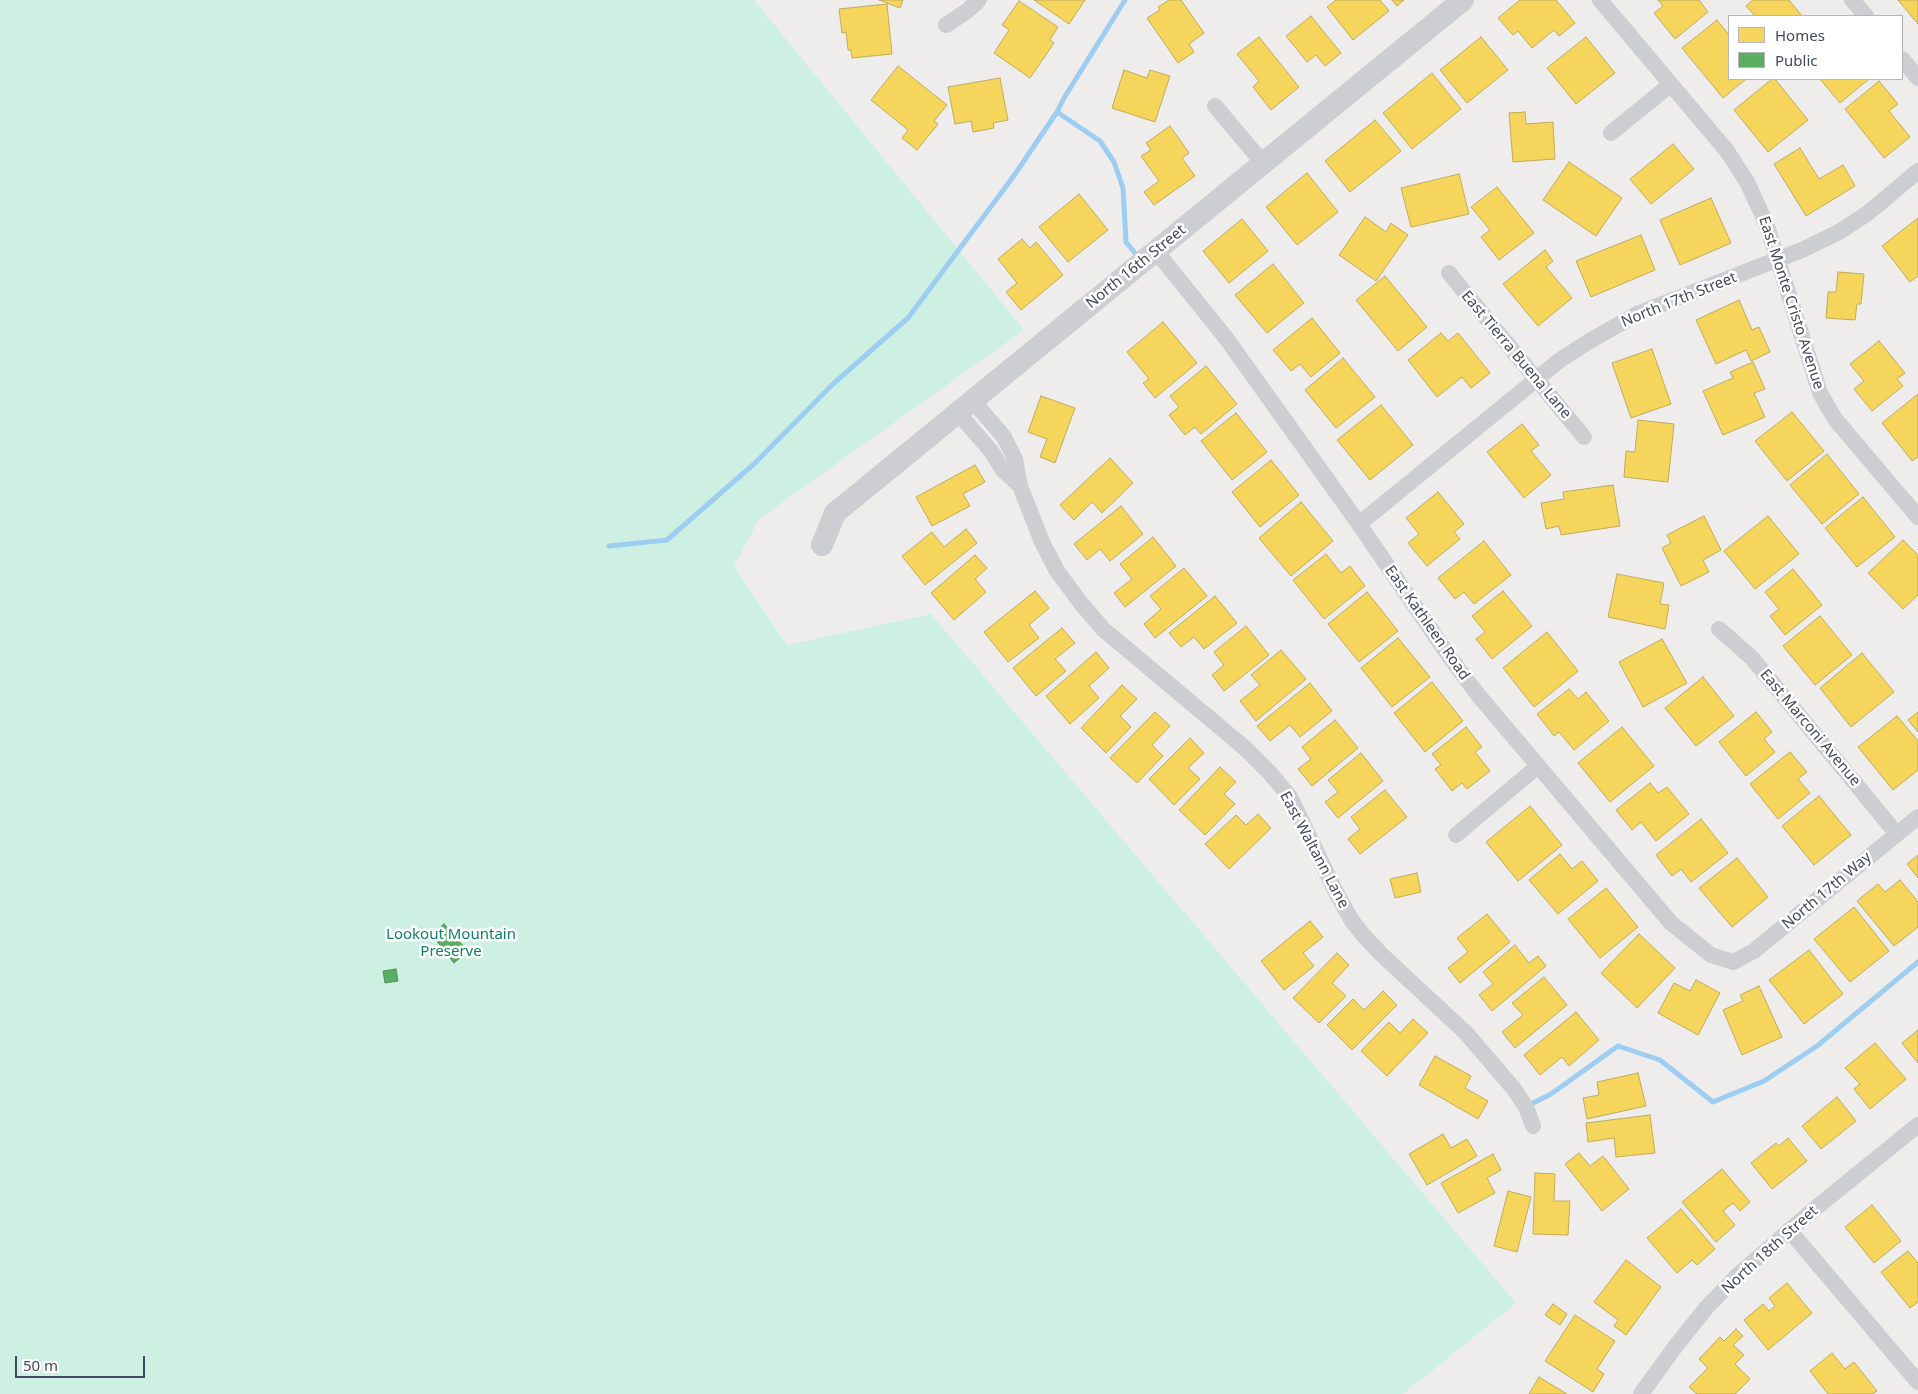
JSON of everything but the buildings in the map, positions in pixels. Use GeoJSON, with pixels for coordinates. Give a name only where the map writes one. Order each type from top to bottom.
{"type":"FeatureCollection","features":[{"type":"Feature","properties":{"kind":"street"},"geometry":{"type":"LineString","coordinates":[[946,25],[967,11],[979,0]]}},
{"type":"Feature","properties":{"kind":"street","name":"North 16th Street"},"geometry":{"type":"LineString","coordinates":[[822,545],[836,513],[1463,0]]}},
{"type":"Feature","properties":{"kind":"street","name":"East Monte Cristo Avenue"},"geometry":{"type":"LineString","coordinates":[[1600,0],[1727,151],[1747,182],[1766,222],[1820,393],[1835,419],[1918,516]]}},
{"type":"Feature","properties":{"kind":"street"},"geometry":{"type":"LineString","coordinates":[[1852,0],[1865,15]]}},
{"type":"Feature","properties":{"kind":"street"},"geometry":{"type":"LineString","coordinates":[[1903,60],[1918,78]]}},
{"type":"Feature","properties":{"kind":"street"},"geometry":{"type":"LineString","coordinates":[[1611,133],[1670,85]]}},
{"type":"Feature","properties":{"kind":"street"},"geometry":{"type":"LineString","coordinates":[[1215,106],[1263,163]]}},
{"type":"Feature","properties":{"kind":"street","name":"North 17th Street"},"geometry":{"type":"LineString","coordinates":[[1359,524],[1560,360],[1637,314],[1778,260],[1839,232],[1868,212],[1918,171]]}},
{"type":"Feature","properties":{"kind":"street","name":"East Kathleen Road"},"geometry":{"type":"LineString","coordinates":[[1156,251],[1226,338],[1359,524],[1451,659],[1479,696],[1671,923],[1711,955],[1734,962]]}},
{"type":"Feature","properties":{"kind":"street","name":"East Tierra Buena Lane"},"geometry":{"type":"LineString","coordinates":[[1449,274],[1584,437]]}},
{"type":"Feature","properties":{"kind":"street","name":"East Waltann Lane"},"geometry":{"type":"LineString","coordinates":[[966,407],[989,420],[1004,437],[1015,460],[1020,486],[1042,542],[1057,571],[1080,602],[1103,629],[1246,749],[1269,772],[1290,797],[1352,921],[1381,954],[1466,1033],[1514,1089],[1526,1107],[1533,1126]]}},
{"type":"Feature","properties":{"kind":"street","name":"East Waltann Lane"},"geometry":{"type":"LineString","coordinates":[[966,407],[975,433],[1003,470],[1020,486]]}},
{"type":"Feature","properties":{"kind":"street"},"geometry":{"type":"LineString","coordinates":[[975,433],[989,420]]}},
{"type":"Feature","properties":{"kind":"street"},"geometry":{"type":"LineString","coordinates":[[998,462],[1010,450]]}},
{"type":"Feature","properties":{"kind":"street","name":"East Marconi Avenue"},"geometry":{"type":"LineString","coordinates":[[1719,629],[1752,658],[1896,833]]}},
{"type":"Feature","properties":{"kind":"street"},"geometry":{"type":"LineString","coordinates":[[1456,835],[1538,766]]}},
{"type":"Feature","properties":{"kind":"street","name":"North 17th Way"},"geometry":{"type":"LineString","coordinates":[[1734,962],[1754,951],[1918,816]]}},
{"type":"Feature","properties":{"kind":"street","name":"North 18th Street"},"geometry":{"type":"LineString","coordinates":[[1641,1394],[1707,1307],[1739,1274],[1789,1230],[1918,1125]]}},
{"type":"Feature","properties":{"kind":"street"},"geometry":{"type":"LineString","coordinates":[[1789,1230],[1918,1382]]}},
{"type":"Feature","properties":{"kind":"green space","name":"Lookout Mountain Preserve"},"geometry":{"type":"Polygon","coordinates":[[[0,0],[754,0],[1024,330],[759,519],[734,566],[787,645],[931,614],[1516,1303],[1403,1394],[0,1394],[0,0]]]}},
{"type":"Feature","properties":{"kind":"waterway"},"geometry":{"type":"LineString","coordinates":[[609,546],[667,540],[754,464],[833,384],[908,318],[1013,177],[1057,112],[1125,0]]}},
{"type":"Feature","properties":{"kind":"waterway"},"geometry":{"type":"LineString","coordinates":[[1057,112],[1100,141],[1114,162],[1123,188],[1126,242],[1139,258]]}},
{"type":"Feature","properties":{"kind":"waterway"},"geometry":{"type":"LineString","coordinates":[[1529,1105],[1551,1094],[1618,1046],[1660,1060],[1713,1102],[1764,1081],[1817,1046],[1918,962]]}}]}
